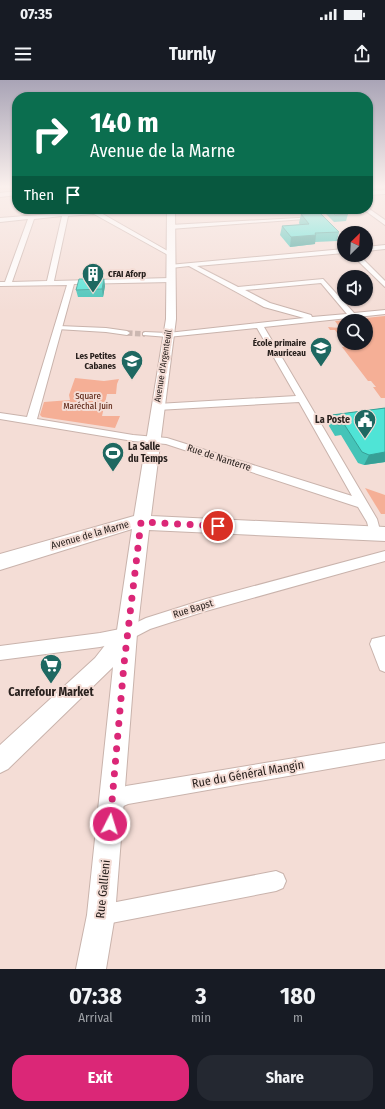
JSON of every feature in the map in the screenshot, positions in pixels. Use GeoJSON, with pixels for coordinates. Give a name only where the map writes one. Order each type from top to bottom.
{"type":"FeatureCollection","features":[{"type":"Feature","properties":{"kind":"main road","name":"Avenue d'Argenteuil"},"geometry":{"type":"LineString","coordinates":[[141,522],[171,314],[170,228]]}},
{"type":"Feature","properties":{"kind":"main road","name":"Avenue de la Marne"},"geometry":{"type":"LineString","coordinates":[[0,562],[126,523],[141,522],[380,534]]}},
{"type":"Feature","properties":{"kind":"main road","name":"Rue Gallieni"},"geometry":{"type":"LineString","coordinates":[[91,969],[101,916],[127,634],[141,522]]}},
{"type":"Feature","properties":{"kind":"main road"},"geometry":{"type":"LineString","coordinates":[[0,761],[102,665],[127,634]]}},
{"type":"Feature","properties":{"kind":"street"},"geometry":{"type":"LineString","coordinates":[[27,228],[4,284],[171,280]]}},
{"type":"Feature","properties":{"kind":"street"},"geometry":{"type":"LineString","coordinates":[[50,283],[61,228]]}},
{"type":"Feature","properties":{"kind":"street"},"geometry":{"type":"LineString","coordinates":[[121,228],[171,260],[191,265],[266,305],[313,319]]}},
{"type":"Feature","properties":{"kind":"street"},"geometry":{"type":"LineString","coordinates":[[330,228],[337,236]]}},
{"type":"Feature","properties":{"kind":"street"},"geometry":{"type":"LineString","coordinates":[[373,248],[385,247]]}},
{"type":"Feature","properties":{"kind":"street"},"geometry":{"type":"LineString","coordinates":[[191,265],[337,252]]}},
{"type":"Feature","properties":{"kind":"street"},"geometry":{"type":"LineString","coordinates":[[362,262],[385,285]]}},
{"type":"Feature","properties":{"kind":"street"},"geometry":{"type":"LineString","coordinates":[[236,289],[323,280],[351,314]]}},
{"type":"Feature","properties":{"kind":"street"},"geometry":{"type":"LineString","coordinates":[[31,421],[71,282]]}},
{"type":"Feature","properties":{"kind":"street"},"geometry":{"type":"LineString","coordinates":[[363,314],[385,312]]}},
{"type":"Feature","properties":{"kind":"street"},"geometry":{"type":"LineString","coordinates":[[144,334],[168,335],[337,317]]}},
{"type":"Feature","properties":{"kind":"street"},"geometry":{"type":"LineString","coordinates":[[260,325],[380,534]]}},
{"type":"Feature","properties":{"kind":"street"},"geometry":{"type":"LineString","coordinates":[[59,328],[106,330],[127,333]]}},
{"type":"Feature","properties":{"kind":"street"},"geometry":{"type":"LineString","coordinates":[[157,407],[302,399]]}},
{"type":"Feature","properties":{"kind":"street","name":"Rue de Nanterre"},"geometry":{"type":"LineString","coordinates":[[0,416],[167,441],[362,504]]}},
{"type":"Feature","properties":{"kind":"street","name":"Rue Bapst"},"geometry":{"type":"LineString","coordinates":[[0,653],[100,640],[127,634],[146,624],[206,605],[385,556]]}},
{"type":"Feature","properties":{"kind":"street"},"geometry":{"type":"LineString","coordinates":[[385,643],[377,644],[385,665]]}},
{"type":"Feature","properties":{"kind":"street","name":"Rue du Général Mangin"},"geometry":{"type":"LineString","coordinates":[[112,802],[126,795],[385,751]]}},
{"type":"Feature","properties":{"kind":"street"},"geometry":{"type":"LineString","coordinates":[[101,916],[276,881]]}},
{"type":"Feature","properties":{"kind":"green space"},"geometry":{"type":"Polygon","coordinates":[[[385,316],[385,398],[381,398],[373,387],[376,387],[371,381],[368,381],[344,350],[373,350],[373,317],[385,316]]]}},
{"type":"Feature","properties":{"kind":"green space"},"geometry":{"type":"Polygon","coordinates":[[[328,327],[337,328],[337,333],[335,330],[330,330],[328,327]]]}},
{"type":"Feature","properties":{"kind":"green space","name":"Square Maréchal Juin"},"geometry":{"type":"Polygon","coordinates":[[[75,378],[104,381],[119,379],[116,394],[107,394],[102,416],[120,416],[115,428],[42,417],[40,415],[44,402],[70,400],[69,395],[75,378]]]}},
{"type":"Feature","properties":{"kind":"green space"},"geometry":{"type":"Polygon","coordinates":[[[365,488],[385,495],[385,514],[381,514],[365,488]]]}},
{"type":"Feature","properties":{"kind":"building"},"geometry":{"type":"Polygon","coordinates":[[[284,228],[335,228],[337,230],[337,232],[315,233],[316,235],[291,237],[284,228]]]}},
{"type":"Feature","properties":{"kind":"building"},"geometry":{"type":"Polygon","coordinates":[[[79,279],[104,279],[102,289],[76,290],[79,279]]]}},
{"type":"Feature","properties":{"kind":"building"},"geometry":{"type":"Polygon","coordinates":[[[385,408],[385,452],[369,455],[362,452],[344,424],[338,425],[332,415],[385,408]]]}},
{"type":"Feature","properties":{"kind":"tunnel"},"geometry":{"type":"LineString","coordinates":[[127,333],[145,334]]}},
{"type":"Feature","properties":{"kind":"place","name":"CFAI Aforp"},"geometry":{"type":"Point","coordinates":[93,294]}},
{"type":"Feature","properties":{"kind":"place","name":"École primaire Mauriceau"},"geometry":{"type":"Point","coordinates":[321,368]}},
{"type":"Feature","properties":{"kind":"place","name":"Les Petites Cabanes"},"geometry":{"type":"Point","coordinates":[132,380]}},
{"type":"Feature","properties":{"kind":"place","name":"La Poste"},"geometry":{"type":"Point","coordinates":[365,440]}},
{"type":"Feature","properties":{"kind":"place","name":"La Salle du Temps"},"geometry":{"type":"Point","coordinates":[113,472]}},
{"type":"Feature","properties":{"kind":"place","name":"Carrefour Market"},"geometry":{"type":"Point","coordinates":[51,684]}},
{"type":"Feature","properties":{"kind":"route"},"geometry":{"type":"LineString","coordinates":[[110,824],[124,664],[141,522],[218,526]]}}]}
